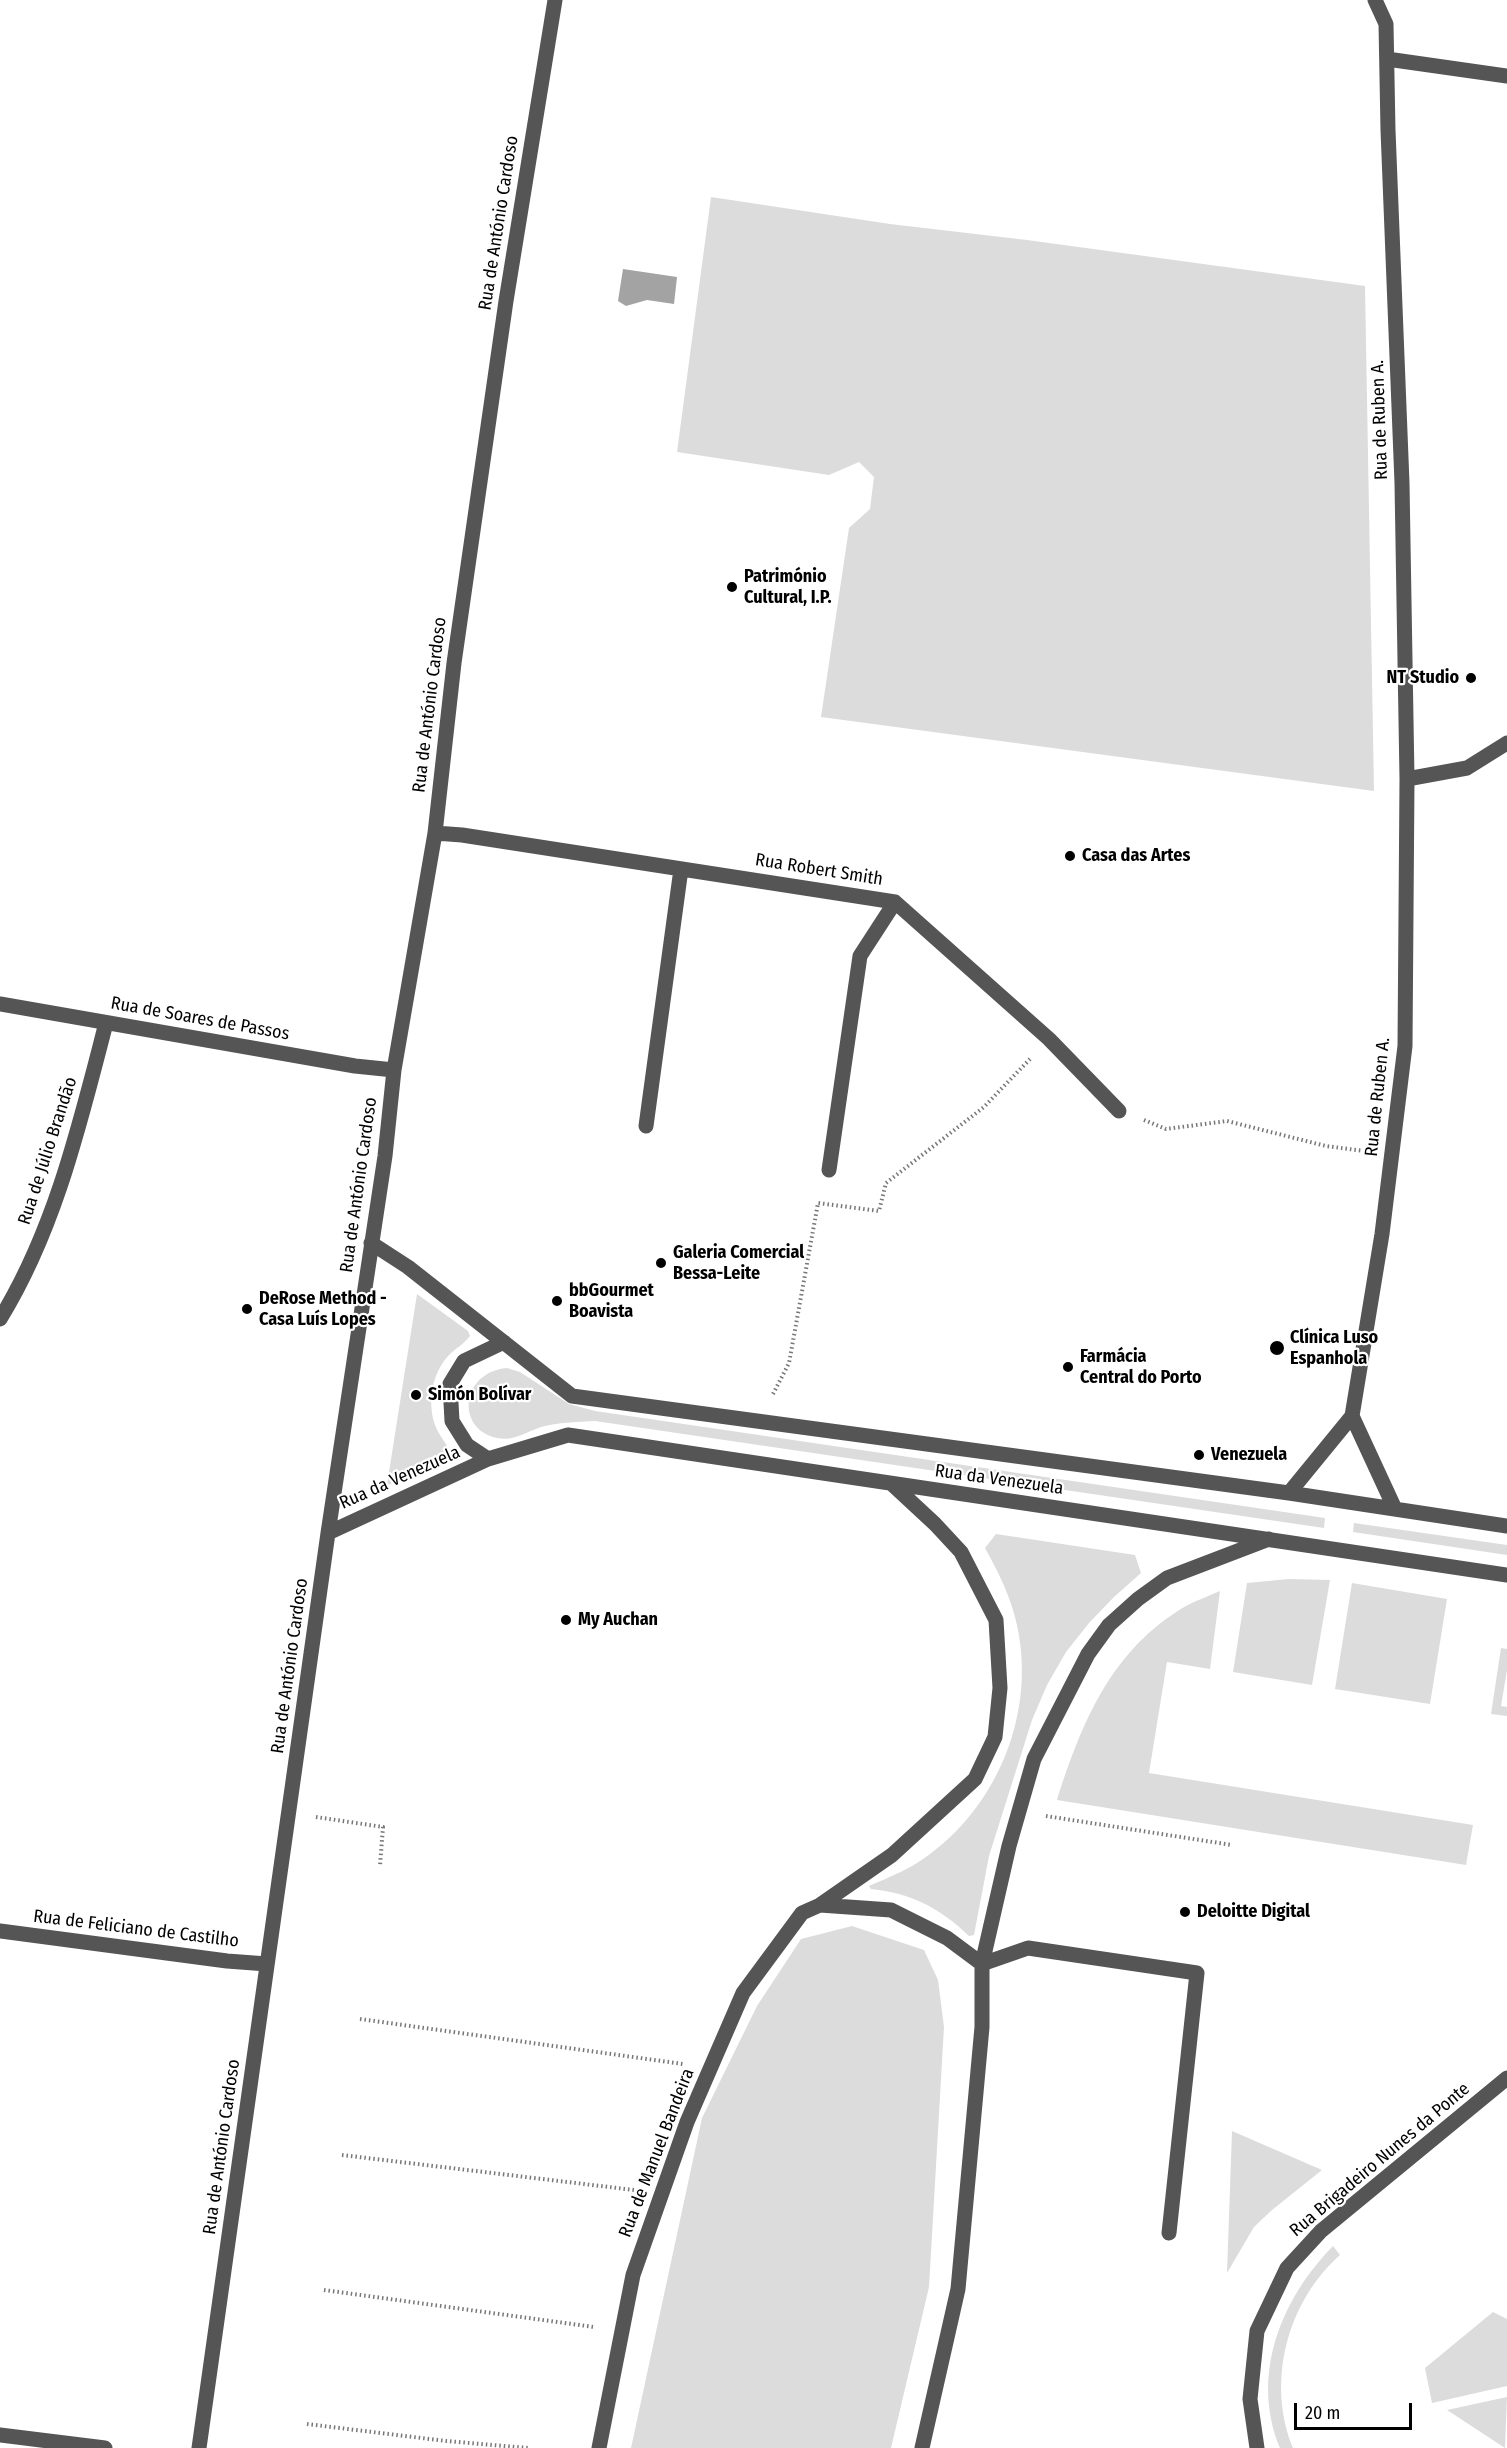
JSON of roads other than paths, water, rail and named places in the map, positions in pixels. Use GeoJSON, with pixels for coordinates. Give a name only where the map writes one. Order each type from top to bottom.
{"type":"FeatureCollection","features":[{"type":"Feature","properties":{"kind":"street","name":"Rua de António Cardoso"},"geometry":{"type":"LineString","coordinates":[[199,2448],[328,1533],[385,1156],[394,1070],[435,833],[454,663],[502,324],[555,0]]}},
{"type":"Feature","properties":{"kind":"street","name":"Rua de Ruben A."},"geometry":{"type":"LineString","coordinates":[[1289,1493],[1352,1416],[1382,1234],[1405,1046],[1407,779],[1402,483],[1386,24],[1375,0]]}},
{"type":"Feature","properties":{"kind":"street"},"geometry":{"type":"LineString","coordinates":[[1387,59],[1507,76]]}},
{"type":"Feature","properties":{"kind":"street"},"geometry":{"type":"LineString","coordinates":[[1407,779],[1467,768],[1507,743]]}},
{"type":"Feature","properties":{"kind":"street","name":"Rua Robert Smith"},"geometry":{"type":"LineString","coordinates":[[435,833],[681,868],[895,902],[1049,1039],[1119,1111]]}},
{"type":"Feature","properties":{"kind":"street"},"geometry":{"type":"LineString","coordinates":[[646,1126],[681,868]]}},
{"type":"Feature","properties":{"kind":"street"},"geometry":{"type":"LineString","coordinates":[[829,1170],[860,956],[895,902]]}},
{"type":"Feature","properties":{"kind":"street","name":"Rua de Soares de Passos"},"geometry":{"type":"LineString","coordinates":[[0,1004],[355,1066],[394,1070]]}},
{"type":"Feature","properties":{"kind":"street","name":"Rua de Júlio Brandão"},"geometry":{"type":"LineString","coordinates":[[0,1319],[46,1226],[77,1134],[106,1023]]}},
{"type":"Feature","properties":{"kind":"street","name":"Rua da Venezuela"},"geometry":{"type":"LineString","coordinates":[[372,1243],[408,1267],[572,1396],[1289,1493],[1507,1526]]}},
{"type":"Feature","properties":{"kind":"street","name":"Rua da Venezuela"},"geometry":{"type":"LineString","coordinates":[[488,1459],[467,1445],[452,1421],[450,1384],[464,1361],[504,1342]]}},
{"type":"Feature","properties":{"kind":"street"},"geometry":{"type":"LineString","coordinates":[[1352,1416],[1395,1509]]}},
{"type":"Feature","properties":{"kind":"street","name":"Rua da Venezuela"},"geometry":{"type":"LineString","coordinates":[[328,1533],[488,1459],[568,1435],[893,1485],[1272,1538],[1507,1575]]}},
{"type":"Feature","properties":{"kind":"street","name":"Rua de Manuel Bandeira"},"geometry":{"type":"LineString","coordinates":[[599,2448],[633,2275],[687,2122],[742,1993],[802,1913],[820,1905],[892,1855],[975,1779],[995,1737],[1000,1688],[996,1620],[961,1552],[893,1485]]}},
{"type":"Feature","properties":{"kind":"street"},"geometry":{"type":"LineString","coordinates":[[922,2448],[958,2289],[982,2027],[982,1964],[1009,1845],[1034,1759],[1088,1654],[1109,1625],[1138,1599],[1167,1578],[1272,1538]]}},
{"type":"Feature","properties":{"kind":"street"},"geometry":{"type":"LineString","coordinates":[[820,1905],[891,1910],[947,1938],[982,1964]]}},
{"type":"Feature","properties":{"kind":"street","name":"Rua de Feliciano de Castilho"},"geometry":{"type":"LineString","coordinates":[[0,1931],[227,1961],[267,1964]]}},
{"type":"Feature","properties":{"kind":"street"},"geometry":{"type":"LineString","coordinates":[[982,1964],[1028,1948],[1197,1973],[1169,2233]]}},
{"type":"Feature","properties":{"kind":"street","name":"Rua Brigadeiro Nunes da Ponte"},"geometry":{"type":"LineString","coordinates":[[1257,2448],[1250,2399],[1257,2331],[1287,2268],[1322,2231],[1507,2078]]}},
{"type":"Feature","properties":{"kind":"street"},"geometry":{"type":"LineString","coordinates":[[0,2435],[105,2448]]}},
{"type":"Feature","properties":{"kind":"place","name":"Património Cultural, I.P."},"geometry":{"type":"Point","coordinates":[732,587]}},
{"type":"Feature","properties":{"kind":"place","name":"NT Studio"},"geometry":{"type":"Point","coordinates":[1471,678]}},
{"type":"Feature","properties":{"kind":"place","name":"Casa das Artes"},"geometry":{"type":"Point","coordinates":[1070,856]}},
{"type":"Feature","properties":{"kind":"place","name":"Galeria Comercial Bessa-Leite"},"geometry":{"type":"Point","coordinates":[661,1263]}},
{"type":"Feature","properties":{"kind":"place","name":"bbGourmet Boavista"},"geometry":{"type":"Point","coordinates":[557,1301]}},
{"type":"Feature","properties":{"kind":"place","name":"DeRose Method - Casa Luís Lopes"},"geometry":{"type":"Point","coordinates":[247,1309]}},
{"type":"Feature","properties":{"kind":"place","name":"Clínica Luso Espanhola"},"geometry":{"type":"Point","coordinates":[1277,1348]}},
{"type":"Feature","properties":{"kind":"place","name":"Farmácia Central do Porto"},"geometry":{"type":"Point","coordinates":[1068,1367]}},
{"type":"Feature","properties":{"kind":"place","name":"Simón Bolívar"},"geometry":{"type":"Point","coordinates":[416,1395]}},
{"type":"Feature","properties":{"kind":"place","name":"Venezuela"},"geometry":{"type":"Point","coordinates":[1199,1455]}},
{"type":"Feature","properties":{"kind":"place","name":"My Auchan"},"geometry":{"type":"Point","coordinates":[566,1620]}},
{"type":"Feature","properties":{"kind":"place","name":"Deloitte Digital"},"geometry":{"type":"Point","coordinates":[1185,1912]}}]}
